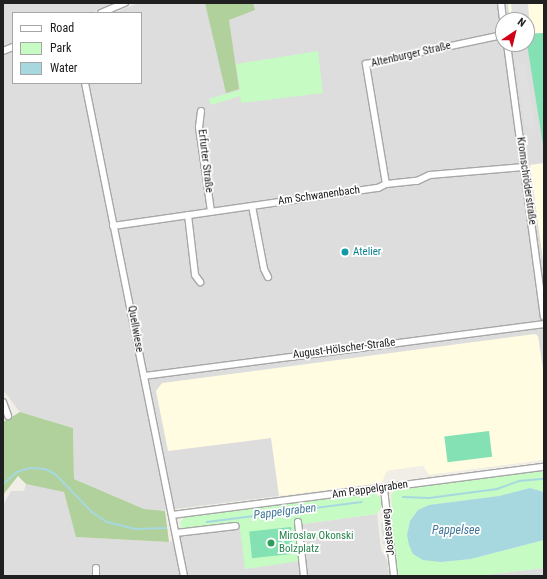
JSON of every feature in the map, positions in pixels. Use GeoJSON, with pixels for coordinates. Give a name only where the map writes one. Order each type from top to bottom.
{"type":"FeatureCollection","features":[{"type":"Feature","properties":{"kind":"street"},"geometry":{"type":"LineString","coordinates":[[102,12],[125,3]]}},
{"type":"Feature","properties":{"kind":"street","name":"Altenburger Straße"},"geometry":{"type":"LineString","coordinates":[[386,184],[366,64],[495,37]]}},
{"type":"Feature","properties":{"kind":"street","name":"Kromschröderstraße"},"geometry":{"type":"LineString","coordinates":[[508,52],[544,318]]}},
{"type":"Feature","properties":{"kind":"street","name":"Quellwiese"},"geometry":{"type":"LineString","coordinates":[[84,84],[184,576]]}},
{"type":"Feature","properties":{"kind":"street","name":"Erfurter Straße"},"geometry":{"type":"LineString","coordinates":[[202,111],[200,127],[211,211]]}},
{"type":"Feature","properties":{"kind":"street","name":"Am Schwanenbach"},"geometry":{"type":"LineString","coordinates":[[113,226],[378,188],[386,184],[417,181],[430,175],[524,167]]}},
{"type":"Feature","properties":{"kind":"street"},"geometry":{"type":"LineString","coordinates":[[252,206],[264,269],[268,277]]}},
{"type":"Feature","properties":{"kind":"street"},"geometry":{"type":"LineString","coordinates":[[188,215],[195,275],[200,282]]}},
{"type":"Feature","properties":{"kind":"street","name":"August-Hölscher-Straße"},"geometry":{"type":"LineString","coordinates":[[144,376],[544,324]]}},
{"type":"Feature","properties":{"kind":"street"},"geometry":{"type":"LineString","coordinates":[[3,402],[8,416]]}},
{"type":"Feature","properties":{"kind":"street","name":"Am Pappelgraben"},"geometry":{"type":"LineString","coordinates":[[172,515],[384,489],[544,467]]}},
{"type":"Feature","properties":{"kind":"street","name":"Jostesweg"},"geometry":{"type":"LineString","coordinates":[[384,489],[394,576]]}},
{"type":"Feature","properties":{"kind":"street"},"geometry":{"type":"LineString","coordinates":[[298,522],[304,576]]}},
{"type":"Feature","properties":{"kind":"street"},"geometry":{"type":"LineString","coordinates":[[176,533],[236,526]]}},
{"type":"Feature","properties":{"kind":"street"},"geometry":{"type":"LineString","coordinates":[[96,568],[96,576]]}},
{"type":"Feature","properties":{"kind":"shaded area"},"geometry":{"type":"Polygon","coordinates":[[[3,3],[114,3],[93,12],[12,12],[12,42],[3,46],[3,3]]]}},
{"type":"Feature","properties":{"kind":"shaded area"},"geometry":{"type":"Polygon","coordinates":[[[139,3],[544,3],[544,460],[429,475],[423,466],[387,471],[382,483],[158,511],[144,509],[74,479],[73,428],[20,412],[3,390],[3,56],[12,52],[12,84],[142,84],[142,12],[116,12],[139,3]]]}},
{"type":"Feature","properties":{"kind":"shaded area"},"geometry":{"type":"Polygon","coordinates":[[[508,3],[544,3],[544,33],[535,34],[535,12],[509,12],[508,3]]]}},
{"type":"Feature","properties":{"kind":"shaded area"},"geometry":{"type":"Polygon","coordinates":[[[511,3],[528,3],[529,12],[512,12],[511,3]]]}},
{"type":"Feature","properties":{"kind":"shaded area"},"geometry":{"type":"Polygon","coordinates":[[[516,61],[526,66],[535,131],[525,125],[516,61]]]}},
{"type":"Feature","properties":{"kind":"shaded area"},"geometry":{"type":"Polygon","coordinates":[[[544,163],[544,268],[530,165],[544,163]]]}},
{"type":"Feature","properties":{"kind":"shaded area"},"geometry":{"type":"Polygon","coordinates":[[[535,334],[538,336],[544,375],[544,460],[429,475],[423,466],[387,471],[382,483],[279,496],[271,438],[168,451],[156,391],[162,383],[535,334]]]}},
{"type":"Feature","properties":{"kind":"shaded area"},"geometry":{"type":"Polygon","coordinates":[[[26,484],[64,491],[77,537],[169,542],[184,535],[240,528],[246,569],[295,525],[377,514],[381,550],[387,560],[389,576],[3,576],[3,505],[11,491],[24,491],[26,484]]]}},
{"type":"Feature","properties":{"kind":"shaded area"},"geometry":{"type":"Polygon","coordinates":[[[381,522],[386,522],[388,544],[383,544],[381,522]]]}},
{"type":"Feature","properties":{"kind":"shaded area"},"geometry":{"type":"Polygon","coordinates":[[[544,568],[544,576],[478,576],[491,574],[544,568]]]}},
{"type":"Feature","properties":{"kind":"green space"},"geometry":{"type":"Polygon","coordinates":[[[205,3],[253,3],[255,10],[229,20],[239,89],[226,93],[205,3]]]}},
{"type":"Feature","properties":{"kind":"green space"},"geometry":{"type":"Polygon","coordinates":[[[544,33],[544,151],[528,52],[535,52],[535,34],[544,33]]]}},
{"type":"Feature","properties":{"kind":"green space"},"geometry":{"type":"Polygon","coordinates":[[[318,51],[323,93],[241,103],[240,96],[211,105],[209,99],[240,90],[236,64],[318,51]]]}},
{"type":"Feature","properties":{"kind":"green space"},"geometry":{"type":"Polygon","coordinates":[[[20,412],[73,428],[74,479],[144,509],[165,511],[169,542],[76,537],[64,492],[26,484],[18,476],[3,495],[3,422],[20,412]]]}},
{"type":"Feature","properties":{"kind":"green space"},"geometry":{"type":"Polygon","coordinates":[[[489,431],[492,457],[448,462],[444,436],[489,431]]]}},
{"type":"Feature","properties":{"kind":"green space"},"geometry":{"type":"Polygon","coordinates":[[[544,470],[544,492],[530,488],[499,496],[429,505],[418,510],[410,521],[407,535],[441,562],[471,559],[544,540],[544,568],[478,576],[399,576],[390,515],[393,514],[391,495],[396,489],[544,470]]]}},
{"type":"Feature","properties":{"kind":"green space"},"geometry":{"type":"Polygon","coordinates":[[[374,493],[381,498],[382,505],[377,514],[295,525],[299,561],[245,569],[240,528],[235,524],[182,530],[180,523],[185,516],[374,493]]]}},
{"type":"Feature","properties":{"kind":"green space","name":"Miroslav Okonski Bolzplatz"},"geometry":{"type":"Polygon","coordinates":[[[291,527],[294,554],[252,558],[249,531],[291,527]]]}},
{"type":"Feature","properties":{"kind":"water","name":"Pappelsee"},"geometry":{"type":"Polygon","coordinates":[[[530,488],[544,492],[544,540],[471,559],[441,562],[423,560],[413,554],[407,535],[410,521],[418,510],[429,505],[499,496],[530,488]]]}},
{"type":"Feature","properties":{"kind":"waterway","name":"Pappelgraben"},"geometry":{"type":"LineString","coordinates":[[3,484],[17,472],[30,468],[45,469],[55,474],[93,513],[107,522],[135,529],[166,528]]}},
{"type":"Feature","properties":{"kind":"waterway","name":"Pappelgraben"},"geometry":{"type":"LineString","coordinates":[[403,497],[429,498],[497,489],[519,481],[544,479]]}},
{"type":"Feature","properties":{"kind":"waterway","name":"Pappelgraben"},"geometry":{"type":"LineString","coordinates":[[207,522],[362,502]]}},
{"type":"Feature","properties":{"kind":"place","name":"Atelier"},"geometry":{"type":"Point","coordinates":[345,252]}},
{"type":"Feature","properties":{"kind":"place","name":"Miroslav Okonski Bolzplatz"},"geometry":{"type":"Point","coordinates":[271,543]}}]}
